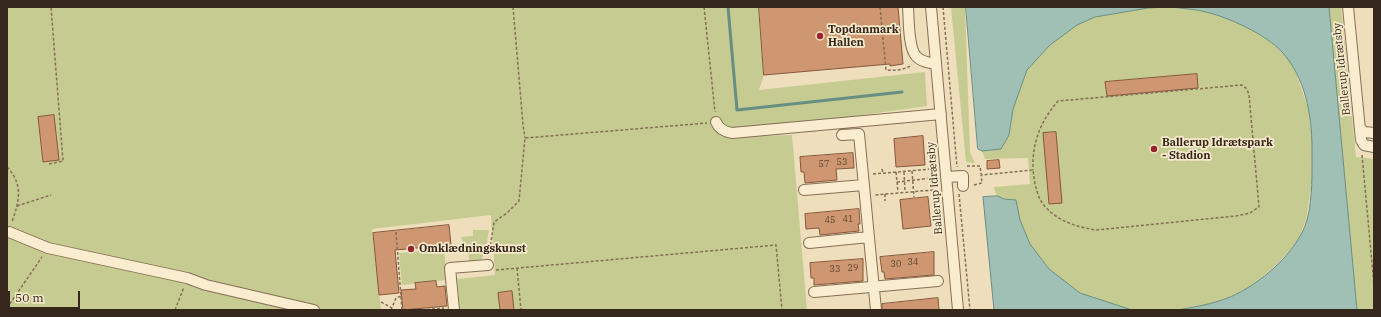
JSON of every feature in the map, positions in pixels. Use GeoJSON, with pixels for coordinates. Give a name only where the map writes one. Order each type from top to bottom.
{"type":"FeatureCollection","features":[{"type":"Feature","properties":{"kind":"street"},"geometry":{"type":"LineString","coordinates":[[908,7],[912,49],[921,60],[936,64]]}},
{"type":"Feature","properties":{"kind":"street","name":"Ballerup Idrætsby"},"geometry":{"type":"LineString","coordinates":[[932,7],[958,310]]}},
{"type":"Feature","properties":{"kind":"street","name":"Ballerup Idrætsby"},"geometry":{"type":"LineString","coordinates":[[1348,7],[1361,140],[1369,146]]}},
{"type":"Feature","properties":{"kind":"street"},"geometry":{"type":"LineString","coordinates":[[716,122],[718,127],[726,132],[732,133],[941,114]]}},
{"type":"Feature","properties":{"kind":"street","name":"Ballerup Idrætsby"},"geometry":{"type":"LineString","coordinates":[[1360,128],[1364,132],[1374,133]]}},
{"type":"Feature","properties":{"kind":"street"},"geometry":{"type":"LineString","coordinates":[[842,135],[859,134],[876,310]]}},
{"type":"Feature","properties":{"kind":"street"},"geometry":{"type":"LineString","coordinates":[[946,177],[957,171],[963,176],[961,190]]}},
{"type":"Feature","properties":{"kind":"street"},"geometry":{"type":"LineString","coordinates":[[804,190],[863,180]]}},
{"type":"Feature","properties":{"kind":"street"},"geometry":{"type":"LineString","coordinates":[[9,232],[48,248],[187,278],[206,285],[314,310]]}},
{"type":"Feature","properties":{"kind":"street"},"geometry":{"type":"LineString","coordinates":[[809,243],[869,237]]}},
{"type":"Feature","properties":{"kind":"street"},"geometry":{"type":"LineString","coordinates":[[454,308],[450,268],[488,265]]}},
{"type":"Feature","properties":{"kind":"street"},"geometry":{"type":"LineString","coordinates":[[814,292],[938,280]]}},
{"type":"Feature","properties":{"kind":"path"},"geometry":{"type":"LineString","coordinates":[[49,164],[63,161],[51,7]]}},
{"type":"Feature","properties":{"kind":"path"},"geometry":{"type":"LineString","coordinates":[[513,7],[525,138],[519,201],[507,213],[494,222],[488,265],[491,270],[776,245],[782,310]]}},
{"type":"Feature","properties":{"kind":"path"},"geometry":{"type":"LineString","coordinates":[[525,138],[716,122],[704,7]]}},
{"type":"Feature","properties":{"kind":"path"},"geometry":{"type":"LineString","coordinates":[[880,7],[886,70],[895,71],[907,68],[921,60]]}},
{"type":"Feature","properties":{"kind":"path"},"geometry":{"type":"LineString","coordinates":[[942,7],[957,171],[980,166],[982,184],[974,185]]}},
{"type":"Feature","properties":{"kind":"path"},"geometry":{"type":"LineString","coordinates":[[1242,85],[1247,89],[1249,95],[1259,207],[1250,213],[1236,216],[1096,230],[1079,227],[1065,221],[1051,212],[1042,201],[1035,184],[1033,170],[1033,153],[1036,138],[1051,109],[1058,101],[1242,85]]}},
{"type":"Feature","properties":{"kind":"path"},"geometry":{"type":"LineString","coordinates":[[1369,146],[1362,151],[1374,285]]}},
{"type":"Feature","properties":{"kind":"path"},"geometry":{"type":"LineString","coordinates":[[7,167],[14,174],[20,194],[9,232]]}},
{"type":"Feature","properties":{"kind":"path"},"geometry":{"type":"LineString","coordinates":[[882,169],[882,174]]}},
{"type":"Feature","properties":{"kind":"path"},"geometry":{"type":"LineString","coordinates":[[863,180],[882,174],[932,169],[933,190],[865,196]]}},
{"type":"Feature","properties":{"kind":"path"},"geometry":{"type":"LineString","coordinates":[[981,175],[1033,170]]}},
{"type":"Feature","properties":{"kind":"path"},"geometry":{"type":"LineString","coordinates":[[912,171],[914,197]]}},
{"type":"Feature","properties":{"kind":"path"},"geometry":{"type":"LineString","coordinates":[[896,172],[898,193]]}},
{"type":"Feature","properties":{"kind":"path"},"geometry":{"type":"LineString","coordinates":[[904,172],[905,192]]}},
{"type":"Feature","properties":{"kind":"path"},"geometry":{"type":"LineString","coordinates":[[897,182],[932,178]]}},
{"type":"Feature","properties":{"kind":"path"},"geometry":{"type":"LineString","coordinates":[[961,190],[970,310]]}},
{"type":"Feature","properties":{"kind":"path"},"geometry":{"type":"LineString","coordinates":[[885,194],[885,201]]}},
{"type":"Feature","properties":{"kind":"path"},"geometry":{"type":"LineString","coordinates":[[17,206],[51,195]]}},
{"type":"Feature","properties":{"kind":"path"},"geometry":{"type":"LineString","coordinates":[[396,232],[402,310]]}},
{"type":"Feature","properties":{"kind":"path"},"geometry":{"type":"LineString","coordinates":[[7,308],[48,248]]}},
{"type":"Feature","properties":{"kind":"path"},"geometry":{"type":"LineString","coordinates":[[517,268],[521,310]]}},
{"type":"Feature","properties":{"kind":"path"},"geometry":{"type":"LineString","coordinates":[[175,310],[187,278]]}},
{"type":"Feature","properties":{"kind":"path"},"geometry":{"type":"LineString","coordinates":[[381,302],[391,309],[396,298],[401,296]]}},
{"type":"Feature","properties":{"kind":"path"},"geometry":{"type":"LineString","coordinates":[[422,310],[454,308]]}},
{"type":"Feature","properties":{"kind":"green space"},"geometry":{"type":"Polygon","coordinates":[[[7,7],[759,7],[764,75],[759,90],[925,72],[927,106],[793,125],[729,137],[792,135],[807,310],[460,310],[457,279],[495,275],[491,215],[372,229],[381,310],[7,310],[7,7]]]}},
{"type":"Feature","properties":{"kind":"green space"},"geometry":{"type":"Polygon","coordinates":[[[951,7],[965,7],[970,152],[975,163],[966,162],[951,7]]]}},
{"type":"Feature","properties":{"kind":"green space"},"geometry":{"type":"Polygon","coordinates":[[[1173,7],[1206,12],[1232,20],[1259,34],[1282,50],[1294,67],[1309,111],[1312,139],[1312,183],[1306,220],[1299,238],[1277,264],[1253,285],[1230,297],[1208,304],[1177,310],[1132,310],[1080,293],[1049,269],[1030,244],[1020,220],[1016,200],[1002,198],[996,194],[994,187],[1030,184],[1028,158],[985,159],[982,151],[1001,149],[1009,135],[1013,109],[1027,70],[1050,45],[1077,25],[1095,17],[1148,8],[1173,7]]]}},
{"type":"Feature","properties":{"kind":"green space"},"geometry":{"type":"Polygon","coordinates":[[[1329,7],[1341,7],[1356,157],[1374,159],[1374,310],[1357,310],[1329,7]]]}},
{"type":"Feature","properties":{"kind":"green space"},"geometry":{"type":"Polygon","coordinates":[[[473,230],[489,230],[486,249],[481,261],[470,265],[468,249],[464,246],[461,237],[473,236],[473,230]]]}},
{"type":"Feature","properties":{"kind":"green space"},"geometry":{"type":"Polygon","coordinates":[[[444,249],[447,280],[402,285],[399,253],[444,249]]]}},
{"type":"Feature","properties":{"kind":"water"},"geometry":{"type":"Polygon","coordinates":[[[966,7],[1168,7],[1148,8],[1095,17],[1077,25],[1050,45],[1027,70],[1013,109],[1009,135],[1001,149],[982,151],[978,149],[966,7]]]}},
{"type":"Feature","properties":{"kind":"water"},"geometry":{"type":"Polygon","coordinates":[[[1173,7],[1329,7],[1357,310],[1177,310],[1217,302],[1241,292],[1265,276],[1295,244],[1302,232],[1309,211],[1312,175],[1312,135],[1309,110],[1302,85],[1290,62],[1282,52],[1267,39],[1236,22],[1215,14],[1173,7]]]}},
{"type":"Feature","properties":{"kind":"water"},"geometry":{"type":"Polygon","coordinates":[[[998,196],[1004,199],[1016,200],[1020,220],[1030,244],[1049,269],[1080,293],[1132,310],[994,310],[983,197],[998,196]]]}},
{"type":"Feature","properties":{"kind":"building","name":"Topdanmark Hallen"},"geometry":{"type":"Polygon","coordinates":[[[759,7],[898,7],[903,64],[764,75],[759,7]]]}},
{"type":"Feature","properties":{"kind":"building"},"geometry":{"type":"Polygon","coordinates":[[[1197,74],[1198,88],[1107,96],[1105,82],[1197,74]]]}},
{"type":"Feature","properties":{"kind":"building"},"geometry":{"type":"Polygon","coordinates":[[[54,115],[59,160],[43,162],[38,117],[54,115]]]}},
{"type":"Feature","properties":{"kind":"building"},"geometry":{"type":"Polygon","coordinates":[[[1056,132],[1062,203],[1049,204],[1043,133],[1056,132]]]}},
{"type":"Feature","properties":{"kind":"building"},"geometry":{"type":"Polygon","coordinates":[[[923,136],[925,165],[896,167],[894,139],[923,136]]]}},
{"type":"Feature","properties":{"kind":"building"},"geometry":{"type":"Polygon","coordinates":[[[853,153],[854,168],[836,169],[837,180],[805,183],[804,172],[801,172],[800,157],[853,153]]]}},
{"type":"Feature","properties":{"kind":"building"},"geometry":{"type":"Polygon","coordinates":[[[999,160],[1000,168],[987,169],[987,161],[999,160]]]}},
{"type":"Feature","properties":{"kind":"building"},"geometry":{"type":"Polygon","coordinates":[[[928,197],[931,226],[903,229],[900,200],[928,197]]]}},
{"type":"Feature","properties":{"kind":"building"},"geometry":{"type":"Polygon","coordinates":[[[859,209],[859,231],[820,235],[819,228],[806,229],[805,214],[859,209]]]}},
{"type":"Feature","properties":{"kind":"building"},"geometry":{"type":"Polygon","coordinates":[[[449,225],[451,245],[395,250],[399,293],[379,295],[373,233],[449,225]]]}},
{"type":"Feature","properties":{"kind":"building"},"geometry":{"type":"Polygon","coordinates":[[[934,252],[934,275],[885,279],[884,272],[882,272],[880,257],[934,252]]]}},
{"type":"Feature","properties":{"kind":"building"},"geometry":{"type":"Polygon","coordinates":[[[863,259],[863,281],[814,285],[814,278],[811,278],[810,263],[863,259]]]}},
{"type":"Feature","properties":{"kind":"building"},"geometry":{"type":"Polygon","coordinates":[[[436,281],[437,287],[445,286],[447,306],[403,310],[401,290],[416,289],[415,283],[436,281]]]}},
{"type":"Feature","properties":{"kind":"building"},"geometry":{"type":"Polygon","coordinates":[[[512,291],[514,310],[500,310],[498,293],[512,291]]]}},
{"type":"Feature","properties":{"kind":"building"},"geometry":{"type":"Polygon","coordinates":[[[938,298],[939,310],[882,310],[882,304],[938,298]]]}},
{"type":"Feature","properties":{"kind":"waterway"},"geometry":{"type":"LineString","coordinates":[[728,7],[737,110],[902,92]]}},
{"type":"Feature","properties":{"kind":"place","name":"Topdanmark Hallen"},"geometry":{"type":"Point","coordinates":[820,36]}},
{"type":"Feature","properties":{"kind":"place","name":"Ballerup Idrætspark - Stadion"},"geometry":{"type":"Point","coordinates":[1154,149]}},
{"type":"Feature","properties":{"kind":"place","name":"Omklædningskunst"},"geometry":{"type":"Point","coordinates":[411,249]}}]}
